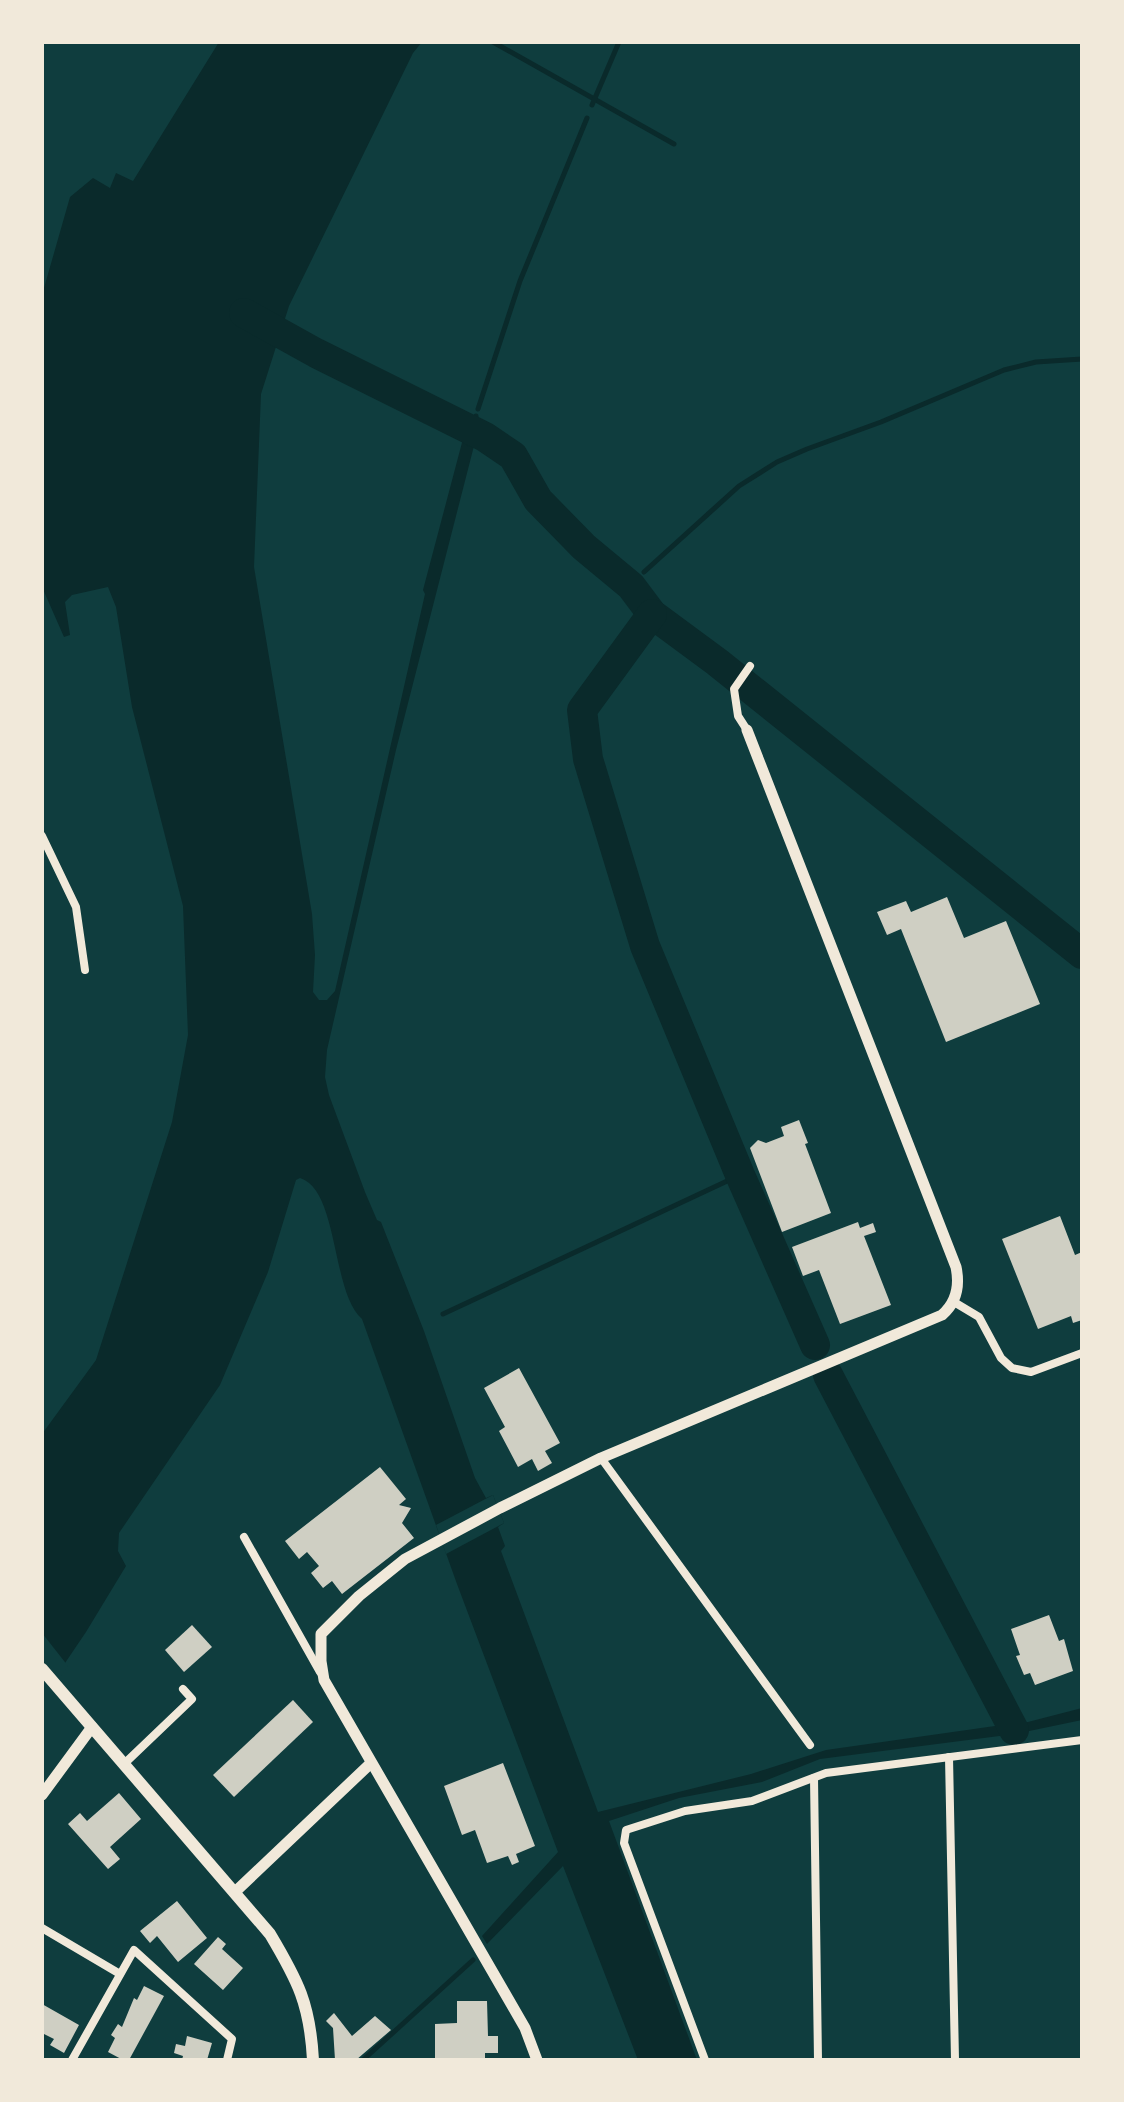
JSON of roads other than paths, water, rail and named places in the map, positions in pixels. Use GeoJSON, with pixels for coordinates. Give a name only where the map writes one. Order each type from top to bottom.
{"type":"FeatureCollection","features":[{"type":"Feature","properties":{"kind":"main road"},"geometry":{"type":"LineString","coordinates":[[42,1669],[270,1934],[298,1981],[311,2028],[313,2060]]}},
{"type":"Feature","properties":{"kind":"street"},"geometry":{"type":"LineString","coordinates":[[324,1680],[321,1634],[359,1596],[405,1559],[601,1458],[942,1315],[954,1302],[958,1285],[956,1267],[747,730],[738,716],[734,689],[750,666]]}},
{"type":"Feature","properties":{"kind":"street"},"geometry":{"type":"LineString","coordinates":[[42,836],[76,907],[85,970]]}},
{"type":"Feature","properties":{"kind":"street"},"geometry":{"type":"LineString","coordinates":[[954,1302],[979,1317],[1001,1358],[1017,1371],[1031,1372],[1082,1353]]}},
{"type":"Feature","properties":{"kind":"street"},"geometry":{"type":"LineString","coordinates":[[601,1458],[810,1745]]}},
{"type":"Feature","properties":{"kind":"street"},"geometry":{"type":"LineString","coordinates":[[244,1537],[525,2028],[537,2060]]}},
{"type":"Feature","properties":{"kind":"street"},"geometry":{"type":"LineString","coordinates":[[124,1764],[192,1699],[183,1689]]}},
{"type":"Feature","properties":{"kind":"street"},"geometry":{"type":"LineString","coordinates":[[42,1795],[92,1727]]}},
{"type":"Feature","properties":{"kind":"street"},"geometry":{"type":"LineString","coordinates":[[705,2060],[624,1843],[624,1835],[630,1828],[678,1812],[752,1801],[826,1773],[1082,1740]]}},
{"type":"Feature","properties":{"kind":"street"},"geometry":{"type":"LineString","coordinates":[[949,1757],[955,2060]]}},
{"type":"Feature","properties":{"kind":"street"},"geometry":{"type":"LineString","coordinates":[[235,1892],[371,1763]]}},
{"type":"Feature","properties":{"kind":"street"},"geometry":{"type":"LineString","coordinates":[[814,1778],[818,2060]]}},
{"type":"Feature","properties":{"kind":"street"},"geometry":{"type":"LineString","coordinates":[[42,1928],[120,1974]]}},
{"type":"Feature","properties":{"kind":"street"},"geometry":{"type":"LineString","coordinates":[[72,2060],[134,1950],[232,2039],[227,2060]]}},
{"type":"Feature","properties":{"kind":"water"},"geometry":{"type":"Polygon","coordinates":[[[219,42],[422,42],[413,53],[289,306],[261,394],[254,567],[312,914],[315,955],[313,992],[319,1000],[327,1000],[335,991],[425,594],[423,590],[464,435],[475,442],[396,750],[327,1050],[325,1077],[365,1192],[377,1220],[381,1222],[424,1331],[475,1478],[486,1498],[493,1495],[504,1523],[498,1527],[505,1546],[501,1551],[598,1812],[751,1774],[826,1750],[1002,1725],[1014,1720],[1024,1723],[1082,1708],[1082,1720],[1015,1734],[820,1759],[762,1782],[679,1798],[609,1821],[697,2060],[638,2060],[563,1866],[487,1944],[482,1936],[558,1852],[362,1319],[352,1306],[345,1287],[322,1201],[313,1186],[300,1178],[296,1180],[268,1272],[220,1385],[119,1533],[118,1551],[126,1566],[42,1697],[42,1434],[96,1360],[172,1122],[188,1035],[183,906],[132,707],[116,607],[108,587],[72,595],[65,602],[70,635],[64,637],[42,587],[42,295],[70,197],[93,178],[110,188],[116,173],[133,181],[219,42]]]}},
{"type":"Feature","properties":{"kind":"waterway"},"geometry":{"type":"LineString","coordinates":[[493,42],[674,144]]}},
{"type":"Feature","properties":{"kind":"waterway"},"geometry":{"type":"LineString","coordinates":[[592,105],[619,42]]}},
{"type":"Feature","properties":{"kind":"waterway"},"geometry":{"type":"LineString","coordinates":[[478,409],[520,281],[587,118]]}},
{"type":"Feature","properties":{"kind":"waterway"},"geometry":{"type":"LineString","coordinates":[[244,313],[316,353],[485,437],[513,456],[538,500],[584,547],[631,586],[652,614],[717,662],[1082,954]]}},
{"type":"Feature","properties":{"kind":"waterway"},"geometry":{"type":"LineString","coordinates":[[644,572],[739,486],[777,462],[1004,370],[1036,362],[1082,359]]}},
{"type":"Feature","properties":{"kind":"waterway"},"geometry":{"type":"LineString","coordinates":[[469,444],[470,438],[476,434],[476,416]]}},
{"type":"Feature","properties":{"kind":"waterway"},"geometry":{"type":"LineString","coordinates":[[631,586],[637,579]]}},
{"type":"Feature","properties":{"kind":"waterway"},"geometry":{"type":"LineString","coordinates":[[652,614],[582,710],[588,759],[645,946],[815,1345]]}},
{"type":"Feature","properties":{"kind":"waterway"},"geometry":{"type":"LineString","coordinates":[[443,1314],[740,1175]]}},
{"type":"Feature","properties":{"kind":"waterway"},"geometry":{"type":"LineString","coordinates":[[828,1375],[1014,1730]]}},
{"type":"Feature","properties":{"kind":"waterway"},"geometry":{"type":"LineString","coordinates":[[363,2060],[473,1960]]}}]}
